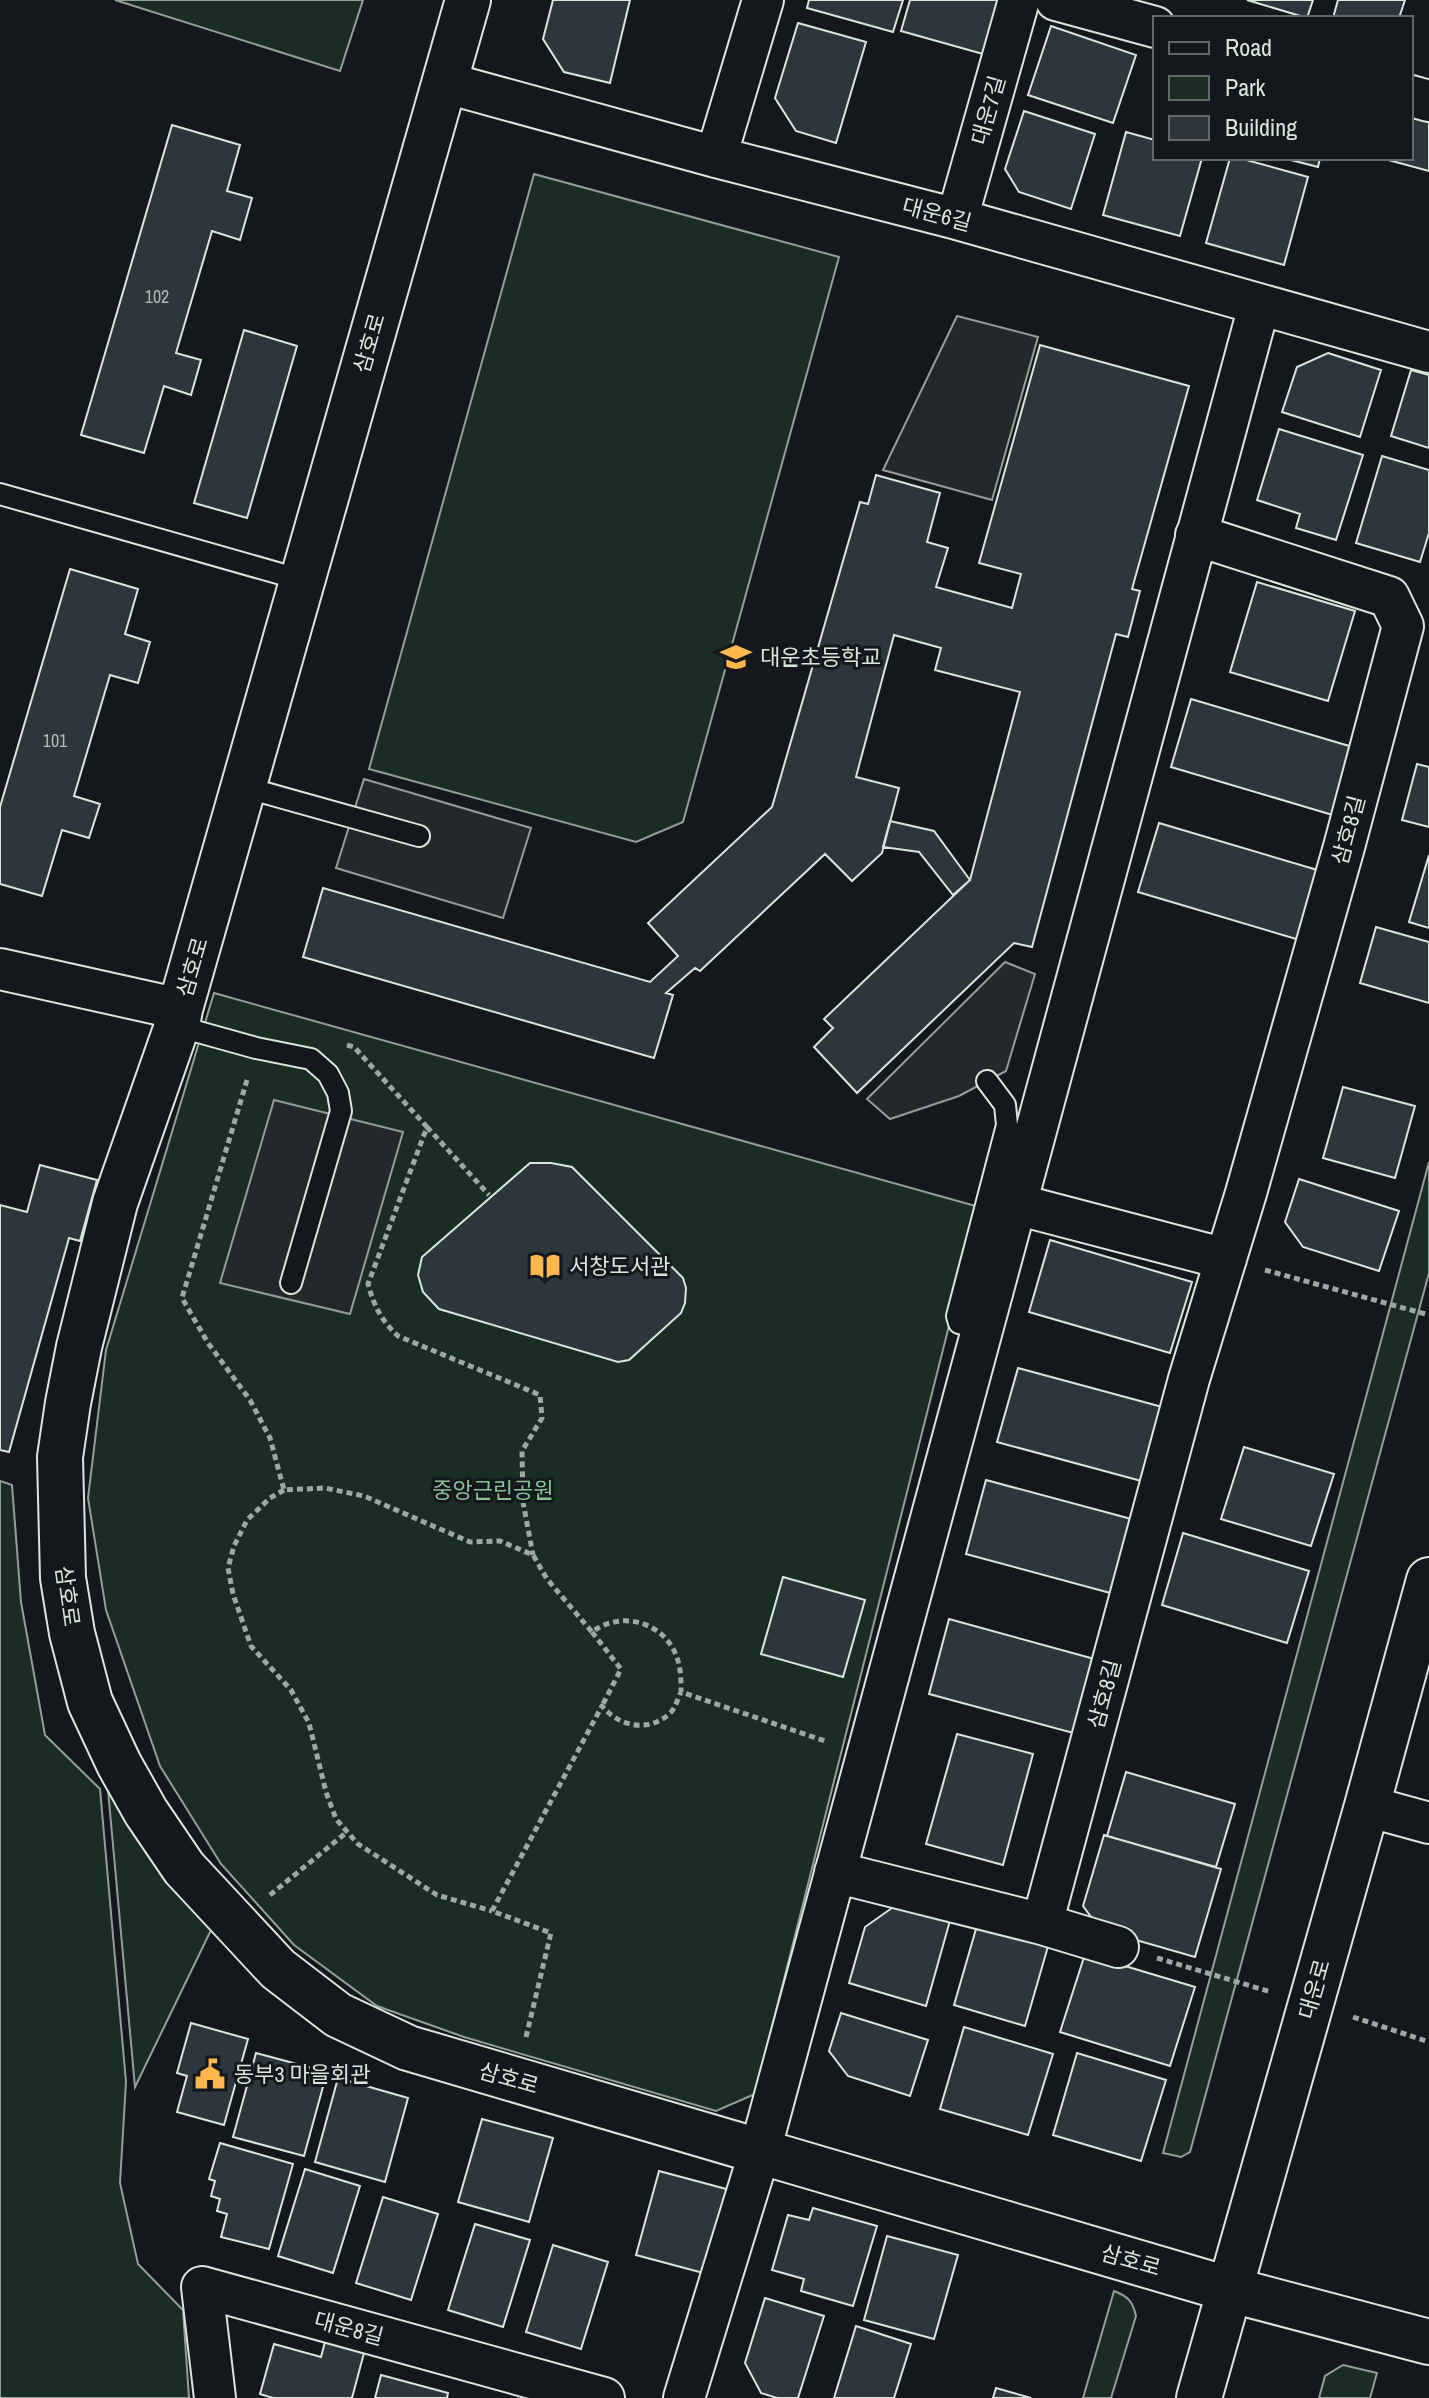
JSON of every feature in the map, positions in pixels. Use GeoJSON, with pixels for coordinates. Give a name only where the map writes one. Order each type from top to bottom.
{"type":"FeatureCollection","features":[{"type":"Feature","properties":{"kind":"street","name":"삼호로"},"geometry":{"type":"LineString","coordinates":[[468,0],[178,1018],[115,1203],[79,1347],[60,1457],[63,1578],[72,1633],[90,1702],[146,1812],[184,1868],[278,1969],[338,2015],[408,2048],[1228,2289],[1429,2342]]}},
{"type":"Feature","properties":{"kind":"street"},"geometry":{"type":"LineString","coordinates":[[716,157],[763,0]]}},
{"type":"Feature","properties":{"kind":"street","name":"대운7길"},"geometry":{"type":"LineString","coordinates":[[957,219],[1019,0]]}},
{"type":"Feature","properties":{"kind":"street"},"geometry":{"type":"LineString","coordinates":[[1056,0],[1153,26]]}},
{"type":"Feature","properties":{"kind":"street","name":"대운6길"},"geometry":{"type":"LineString","coordinates":[[443,82],[957,219],[1429,352]]}},
{"type":"Feature","properties":{"kind":"street"},"geometry":{"type":"LineString","coordinates":[[684,2398],[760,2151],[1259,306]]}},
{"type":"Feature","properties":{"kind":"street","name":"삼호8길"},"geometry":{"type":"LineString","coordinates":[[1042,1924],[1184,1395],[1344,847],[1403,626],[1389,597],[1196,535]]}},
{"type":"Feature","properties":{"kind":"street"},"geometry":{"type":"LineString","coordinates":[[0,969],[178,1018]]}},
{"type":"Feature","properties":{"kind":"street"},"geometry":{"type":"LineString","coordinates":[[1016,1204],[1226,1259]]}},
{"type":"Feature","properties":{"kind":"street","name":"대운로"},"geometry":{"type":"LineString","coordinates":[[1199,2398],[1429,1580]]}},
{"type":"Feature","properties":{"kind":"street"},"geometry":{"type":"LineString","coordinates":[[1367,1806],[1429,1823]]}},
{"type":"Feature","properties":{"kind":"street"},"geometry":{"type":"LineString","coordinates":[[835,1872],[1042,1924],[1118,1947]]}},
{"type":"Feature","properties":{"kind":"street","name":"대운8길"},"geometry":{"type":"LineString","coordinates":[[215,2398],[202,2287],[604,2398]]}},
{"type":"Feature","properties":{"kind":"lane"},"geometry":{"type":"LineString","coordinates":[[0,494],[302,580]]}},
{"type":"Feature","properties":{"kind":"lane"},"geometry":{"type":"LineString","coordinates":[[244,787],[419,836]]}},
{"type":"Feature","properties":{"kind":"lane"},"geometry":{"type":"LineString","coordinates":[[178,1018],[256,1048],[311,1059],[328,1074],[338,1093],[341,1111],[291,1283]]}},
{"type":"Feature","properties":{"kind":"lane"},"geometry":{"type":"LineString","coordinates":[[982,1330],[964,1326],[957,1316],[1007,1125],[1005,1105],[987,1081]]}},
{"type":"Feature","properties":{"kind":"path"},"geometry":{"type":"LineString","coordinates":[[339,1042],[354,1047],[489,1195]]}},
{"type":"Feature","properties":{"kind":"path"},"geometry":{"type":"LineString","coordinates":[[256,1048],[182,1298],[208,1343],[250,1400],[270,1438],[284,1490]]}},
{"type":"Feature","properties":{"kind":"path"},"geometry":{"type":"LineString","coordinates":[[427,1127],[368,1284],[373,1303],[383,1322],[398,1336],[540,1395],[542,1418],[522,1451],[523,1502],[533,1555],[547,1579],[621,1669],[492,1911]]}},
{"type":"Feature","properties":{"kind":"path"},"geometry":{"type":"LineString","coordinates":[[1226,1259],[1429,1315]]}},
{"type":"Feature","properties":{"kind":"path"},"geometry":{"type":"LineString","coordinates":[[516,2080],[551,1933],[437,1895],[358,1844],[347,1832],[336,1819],[326,1792],[309,1723],[291,1690],[251,1646],[233,1594],[228,1568],[234,1546],[247,1520],[270,1498],[284,1490],[325,1488],[364,1496],[470,1542],[500,1541],[533,1555]]}},
{"type":"Feature","properties":{"kind":"path"},"geometry":{"type":"LineString","coordinates":[[592,1632],[614,1622],[630,1620],[646,1624],[661,1632],[671,1644],[679,1663],[681,1692],[672,1711],[649,1724],[635,1727],[609,1715],[602,1706]]}},
{"type":"Feature","properties":{"kind":"path"},"geometry":{"type":"LineString","coordinates":[[681,1692],[867,1755]]}},
{"type":"Feature","properties":{"kind":"path"},"geometry":{"type":"LineString","coordinates":[[235,1924],[347,1832]]}},
{"type":"Feature","properties":{"kind":"path"},"geometry":{"type":"LineString","coordinates":[[1118,1947],[1310,2003],[1429,2042]]}},
{"type":"Feature","properties":{"kind":"green space"},"geometry":{"type":"Polygon","coordinates":[[[115,0],[363,0],[340,71],[115,0]]]}},
{"type":"Feature","properties":{"kind":"green space"},"geometry":{"type":"Polygon","coordinates":[[[534,174],[839,257],[683,822],[636,842],[369,769],[534,174]]]}},
{"type":"Feature","properties":{"kind":"green space","name":"중앙근린공원"},"geometry":{"type":"Polygon","coordinates":[[[214,993],[979,1207],[755,2094],[716,2111],[464,2037],[377,2006],[294,1945],[221,1864],[160,1766],[106,1610],[88,1498],[106,1350],[214,993]]]}},
{"type":"Feature","properties":{"kind":"green space"},"geometry":{"type":"Polygon","coordinates":[[[1429,1162],[1429,1273],[1190,2152],[1181,2157],[1163,2153],[1429,1162]]]}},
{"type":"Feature","properties":{"kind":"green space"},"geometry":{"type":"Polygon","coordinates":[[[0,1481],[12,1485],[21,1602],[45,1735],[100,1789],[126,2082],[120,2183],[138,2264],[183,2310],[189,2398],[0,2398],[0,1481]]]}},
{"type":"Feature","properties":{"kind":"green space"},"geometry":{"type":"Polygon","coordinates":[[[108,1790],[212,1928],[135,2087],[108,1790]]]}},
{"type":"Feature","properties":{"kind":"green space"},"geometry":{"type":"Polygon","coordinates":[[[1114,2291],[1129,2300],[1136,2316],[1111,2398],[1083,2398],[1114,2291]]]}},
{"type":"Feature","properties":{"kind":"green space"},"geometry":{"type":"Polygon","coordinates":[[[1343,2365],[1377,2373],[1370,2398],[1319,2398],[1325,2376],[1343,2365]]]}},
{"type":"Feature","properties":{"kind":"shaded area"},"geometry":{"type":"Polygon","coordinates":[[[957,316],[1038,337],[992,500],[883,470],[957,316]]]}},
{"type":"Feature","properties":{"kind":"shaded area"},"geometry":{"type":"Polygon","coordinates":[[[364,779],[531,828],[503,918],[336,868],[364,779]]]}},
{"type":"Feature","properties":{"kind":"shaded area"},"geometry":{"type":"Polygon","coordinates":[[[1005,962],[1035,974],[1006,1071],[959,1096],[890,1119],[867,1099],[1005,962]]]}},
{"type":"Feature","properties":{"kind":"shaded area"},"geometry":{"type":"Polygon","coordinates":[[[274,1100],[403,1132],[350,1314],[220,1283],[274,1100]]]}},
{"type":"Feature","properties":{"kind":"building"},"geometry":{"type":"Polygon","coordinates":[[[553,0],[630,0],[610,83],[564,72],[543,39],[553,0]]]}},
{"type":"Feature","properties":{"kind":"building"},"geometry":{"type":"Polygon","coordinates":[[[809,0],[903,0],[893,32],[807,8],[809,0]]]}},
{"type":"Feature","properties":{"kind":"building"},"geometry":{"type":"Polygon","coordinates":[[[910,0],[998,0],[983,54],[901,31],[910,0]]]}},
{"type":"Feature","properties":{"kind":"building"},"geometry":{"type":"Polygon","coordinates":[[[1247,0],[1313,0],[1308,16],[1247,0]]]}},
{"type":"Feature","properties":{"kind":"building"},"geometry":{"type":"Polygon","coordinates":[[[1338,0],[1405,0],[1400,16],[1334,16],[1338,0]]]}},
{"type":"Feature","properties":{"kind":"building"},"geometry":{"type":"Polygon","coordinates":[[[798,23],[866,42],[836,143],[796,131],[775,98],[798,23]]]}},
{"type":"Feature","properties":{"kind":"building"},"geometry":{"type":"Polygon","coordinates":[[[1051,26],[1136,55],[1113,123],[1028,95],[1051,26]]]}},
{"type":"Feature","properties":{"kind":"building"},"geometry":{"type":"Polygon","coordinates":[[[1024,111],[1095,134],[1071,209],[1019,192],[1005,169],[1024,111]]]}},
{"type":"Feature","properties":{"kind":"building"},"geometry":{"type":"Polygon","coordinates":[[[1413,118],[1429,122],[1429,171],[1388,160],[1413,160],[1413,118]]]}},
{"type":"Feature","properties":{"kind":"building"},"geometry":{"type":"Polygon","coordinates":[[[172,125],[240,145],[227,191],[252,198],[240,240],[212,231],[176,353],[201,360],[191,395],[164,386],[144,453],[81,435],[172,125]]]}},
{"type":"Feature","properties":{"kind":"building"},"geometry":{"type":"Polygon","coordinates":[[[1126,132],[1153,139],[1153,160],[1201,160],[1180,236],[1103,215],[1126,132]]]}},
{"type":"Feature","properties":{"kind":"building"},"geometry":{"type":"Polygon","coordinates":[[[1229,160],[1246,160],[1308,177],[1284,265],[1206,243],[1229,160]]]}},
{"type":"Feature","properties":{"kind":"building"},"geometry":{"type":"Polygon","coordinates":[[[1291,160],[1320,160],[1318,167],[1291,160]]]}},
{"type":"Feature","properties":{"kind":"building"},"geometry":{"type":"Polygon","coordinates":[[[244,330],[297,346],[247,518],[194,503],[244,330]]]}},
{"type":"Feature","properties":{"kind":"building"},"geometry":{"type":"Polygon","coordinates":[[[1040,345],[1189,386],[1132,589],[1140,591],[1128,637],[1116,634],[1032,947],[1014,943],[857,1093],[814,1047],[833,1028],[824,1019],[970,880],[1020,692],[935,670],[941,648],[894,635],[856,777],[899,788],[882,853],[852,881],[825,854],[700,971],[695,968],[666,993],[673,995],[654,1058],[303,957],[323,888],[650,982],[678,956],[648,923],[772,807],[860,502],[868,504],[876,475],[940,493],[927,542],[948,548],[936,587],[1012,608],[1021,574],[979,563],[1040,345]]]}},
{"type":"Feature","properties":{"kind":"building"},"geometry":{"type":"Polygon","coordinates":[[[1328,353],[1381,370],[1360,437],[1282,412],[1297,367],[1328,353]]]}},
{"type":"Feature","properties":{"kind":"building"},"geometry":{"type":"Polygon","coordinates":[[[1411,370],[1429,375],[1429,448],[1391,436],[1411,370]]]}},
{"type":"Feature","properties":{"kind":"building"},"geometry":{"type":"Polygon","coordinates":[[[1279,429],[1363,455],[1336,540],[1296,528],[1300,514],[1257,500],[1279,429]]]}},
{"type":"Feature","properties":{"kind":"building"},"geometry":{"type":"Polygon","coordinates":[[[1382,456],[1429,470],[1429,533],[1420,562],[1356,543],[1382,456]]]}},
{"type":"Feature","properties":{"kind":"building"},"geometry":{"type":"Polygon","coordinates":[[[70,569],[138,589],[125,634],[150,642],[138,683],[110,675],[74,796],[100,804],[89,838],[62,830],[42,896],[0,884],[0,807],[70,569]]]}},
{"type":"Feature","properties":{"kind":"building"},"geometry":{"type":"Polygon","coordinates":[[[1257,582],[1355,611],[1328,701],[1230,672],[1257,582]]]}},
{"type":"Feature","properties":{"kind":"building"},"geometry":{"type":"Polygon","coordinates":[[[1191,699],[1356,748],[1336,816],[1171,767],[1191,699]]]}},
{"type":"Feature","properties":{"kind":"building"},"geometry":{"type":"Polygon","coordinates":[[[1417,764],[1429,767],[1429,827],[1402,820],[1417,764]]]}},
{"type":"Feature","properties":{"kind":"building"},"geometry":{"type":"Polygon","coordinates":[[[890,821],[934,831],[970,880],[953,895],[919,852],[883,847],[890,821]]]}},
{"type":"Feature","properties":{"kind":"building"},"geometry":{"type":"Polygon","coordinates":[[[1159,823],[1324,872],[1303,941],[1138,892],[1159,823]]]}},
{"type":"Feature","properties":{"kind":"building"},"geometry":{"type":"Polygon","coordinates":[[[1429,855],[1429,928],[1409,922],[1429,855]]]}},
{"type":"Feature","properties":{"kind":"building"},"geometry":{"type":"Polygon","coordinates":[[[1376,927],[1429,942],[1429,1003],[1360,983],[1376,927]]]}},
{"type":"Feature","properties":{"kind":"building"},"geometry":{"type":"Polygon","coordinates":[[[1343,1087],[1415,1106],[1395,1178],[1323,1158],[1343,1087]]]}},
{"type":"Feature","properties":{"kind":"building","name":"서창도서관"},"geometry":{"type":"Polygon","coordinates":[[[530,1163],[572,1167],[683,1278],[686,1288],[681,1313],[629,1360],[618,1362],[439,1309],[423,1292],[418,1275],[422,1257],[530,1163]]]}},
{"type":"Feature","properties":{"kind":"building"},"geometry":{"type":"Polygon","coordinates":[[[40,1165],[97,1180],[80,1241],[69,1238],[9,1452],[0,1450],[0,1205],[27,1212],[40,1165]]]}},
{"type":"Feature","properties":{"kind":"building"},"geometry":{"type":"Polygon","coordinates":[[[1299,1179],[1399,1211],[1379,1271],[1303,1247],[1285,1222],[1299,1179]]]}},
{"type":"Feature","properties":{"kind":"building"},"geometry":{"type":"Polygon","coordinates":[[[1050,1240],[1192,1282],[1170,1353],[1029,1312],[1050,1240]]]}},
{"type":"Feature","properties":{"kind":"building"},"geometry":{"type":"Polygon","coordinates":[[[1018,1368],[1166,1408],[1145,1482],[997,1442],[1018,1368]]]}},
{"type":"Feature","properties":{"kind":"building"},"geometry":{"type":"Polygon","coordinates":[[[1244,1447],[1334,1474],[1311,1546],[1221,1519],[1244,1447]]]}},
{"type":"Feature","properties":{"kind":"building"},"geometry":{"type":"Polygon","coordinates":[[[986,1480],[1135,1520],[1114,1594],[966,1554],[986,1480]]]}},
{"type":"Feature","properties":{"kind":"building"},"geometry":{"type":"Polygon","coordinates":[[[1183,1533],[1309,1571],[1287,1643],[1162,1605],[1183,1533]]]}},
{"type":"Feature","properties":{"kind":"building"},"geometry":{"type":"Polygon","coordinates":[[[783,1577],[865,1600],[843,1677],[761,1654],[783,1577]]]}},
{"type":"Feature","properties":{"kind":"building"},"geometry":{"type":"Polygon","coordinates":[[[949,1619],[1098,1660],[1077,1734],[929,1694],[949,1619]]]}},
{"type":"Feature","properties":{"kind":"building"},"geometry":{"type":"Polygon","coordinates":[[[957,1734],[1033,1754],[1003,1865],[926,1844],[957,1734]]]}},
{"type":"Feature","properties":{"kind":"building"},"geometry":{"type":"Polygon","coordinates":[[[1126,1772],[1235,1804],[1216,1867],[1107,1836],[1126,1772]]]}},
{"type":"Feature","properties":{"kind":"building"},"geometry":{"type":"Polygon","coordinates":[[[1104,1835],[1221,1869],[1195,1957],[1101,1930],[1083,1906],[1104,1835]]]}},
{"type":"Feature","properties":{"kind":"building"},"geometry":{"type":"Polygon","coordinates":[[[899,1903],[951,1917],[926,2006],[849,1983],[865,1927],[899,1903]]]}},
{"type":"Feature","properties":{"kind":"building"},"geometry":{"type":"Polygon","coordinates":[[[978,1922],[1049,1943],[1025,2026],[954,2005],[978,1922]]]}},
{"type":"Feature","properties":{"kind":"building"},"geometry":{"type":"Polygon","coordinates":[[[1085,1954],[1195,1987],[1170,2066],[1060,2032],[1085,1954]]]}},
{"type":"Feature","properties":{"kind":"building"},"geometry":{"type":"Polygon","coordinates":[[[841,2013],[928,2040],[910,2096],[848,2076],[829,2051],[841,2013]]]}},
{"type":"Feature","properties":{"kind":"building","name":"동부3 마을회관"},"geometry":{"type":"Polygon","coordinates":[[[191,2023],[248,2039],[224,2125],[177,2112],[187,2076],[177,2073],[191,2023]]]}},
{"type":"Feature","properties":{"kind":"building"},"geometry":{"type":"Polygon","coordinates":[[[964,2027],[1053,2054],[1028,2135],[940,2109],[964,2027]]]}},
{"type":"Feature","properties":{"kind":"building"},"geometry":{"type":"Polygon","coordinates":[[[256,2053],[327,2072],[304,2156],[233,2137],[256,2053]]]}},
{"type":"Feature","properties":{"kind":"building"},"geometry":{"type":"Polygon","coordinates":[[[1077,2053],[1166,2080],[1141,2161],[1053,2135],[1077,2053]]]}},
{"type":"Feature","properties":{"kind":"building"},"geometry":{"type":"Polygon","coordinates":[[[338,2078],[408,2098],[385,2182],[315,2162],[338,2078]]]}},
{"type":"Feature","properties":{"kind":"building"},"geometry":{"type":"Polygon","coordinates":[[[482,2119],[553,2138],[529,2222],[458,2202],[482,2119]]]}},
{"type":"Feature","properties":{"kind":"building"},"geometry":{"type":"Polygon","coordinates":[[[220,2143],[293,2164],[269,2249],[221,2237],[227,2214],[217,2211],[220,2199],[211,2196],[215,2181],[209,2179],[220,2143]]]}},
{"type":"Feature","properties":{"kind":"building"},"geometry":{"type":"Polygon","coordinates":[[[305,2169],[360,2186],[333,2273],[278,2256],[305,2169]]]}},
{"type":"Feature","properties":{"kind":"building"},"geometry":{"type":"Polygon","coordinates":[[[659,2171],[730,2190],[707,2274],[636,2255],[659,2171]]]}},
{"type":"Feature","properties":{"kind":"building"},"geometry":{"type":"Polygon","coordinates":[[[383,2197],[438,2214],[411,2300],[356,2283],[383,2197]]]}},
{"type":"Feature","properties":{"kind":"building"},"geometry":{"type":"Polygon","coordinates":[[[813,2208],[877,2226],[853,2306],[801,2291],[804,2279],[772,2270],[788,2215],[809,2220],[813,2208]]]}},
{"type":"Feature","properties":{"kind":"building"},"geometry":{"type":"Polygon","coordinates":[[[475,2224],[530,2240],[503,2327],[448,2310],[475,2224]]]}},
{"type":"Feature","properties":{"kind":"building"},"geometry":{"type":"Polygon","coordinates":[[[887,2236],[958,2255],[934,2339],[864,2320],[887,2236]]]}},
{"type":"Feature","properties":{"kind":"building"},"geometry":{"type":"Polygon","coordinates":[[[553,2245],[608,2262],[581,2349],[526,2332],[553,2245]]]}},
{"type":"Feature","properties":{"kind":"building"},"geometry":{"type":"Polygon","coordinates":[[[765,2298],[824,2316],[798,2398],[777,2398],[761,2393],[745,2363],[765,2298]]]}},
{"type":"Feature","properties":{"kind":"building"},"geometry":{"type":"Polygon","coordinates":[[[856,2326],[911,2344],[894,2398],[834,2398],[856,2326]]]}},
{"type":"Feature","properties":{"kind":"building"},"geometry":{"type":"Polygon","coordinates":[[[325,2342],[364,2353],[352,2398],[273,2398],[260,2394],[274,2344],[321,2357],[325,2342]]]}},
{"type":"Feature","properties":{"kind":"building"},"geometry":{"type":"Polygon","coordinates":[[[381,2375],[448,2393],[447,2398],[375,2398],[381,2375]]]}},
{"type":"Feature","properties":{"kind":"building"},"geometry":{"type":"Polygon","coordinates":[[[996,2388],[1031,2398],[993,2398],[996,2388]]]}},
{"type":"Feature","properties":{"kind":"place","name":"대운초등학교"},"geometry":{"type":"Point","coordinates":[736,657]}},
{"type":"Feature","properties":{"kind":"place","name":"서창도서관"},"geometry":{"type":"Point","coordinates":[545,1266]}},
{"type":"Feature","properties":{"kind":"place","name":"동부3 마을회관"},"geometry":{"type":"Point","coordinates":[210,2074]}}]}
